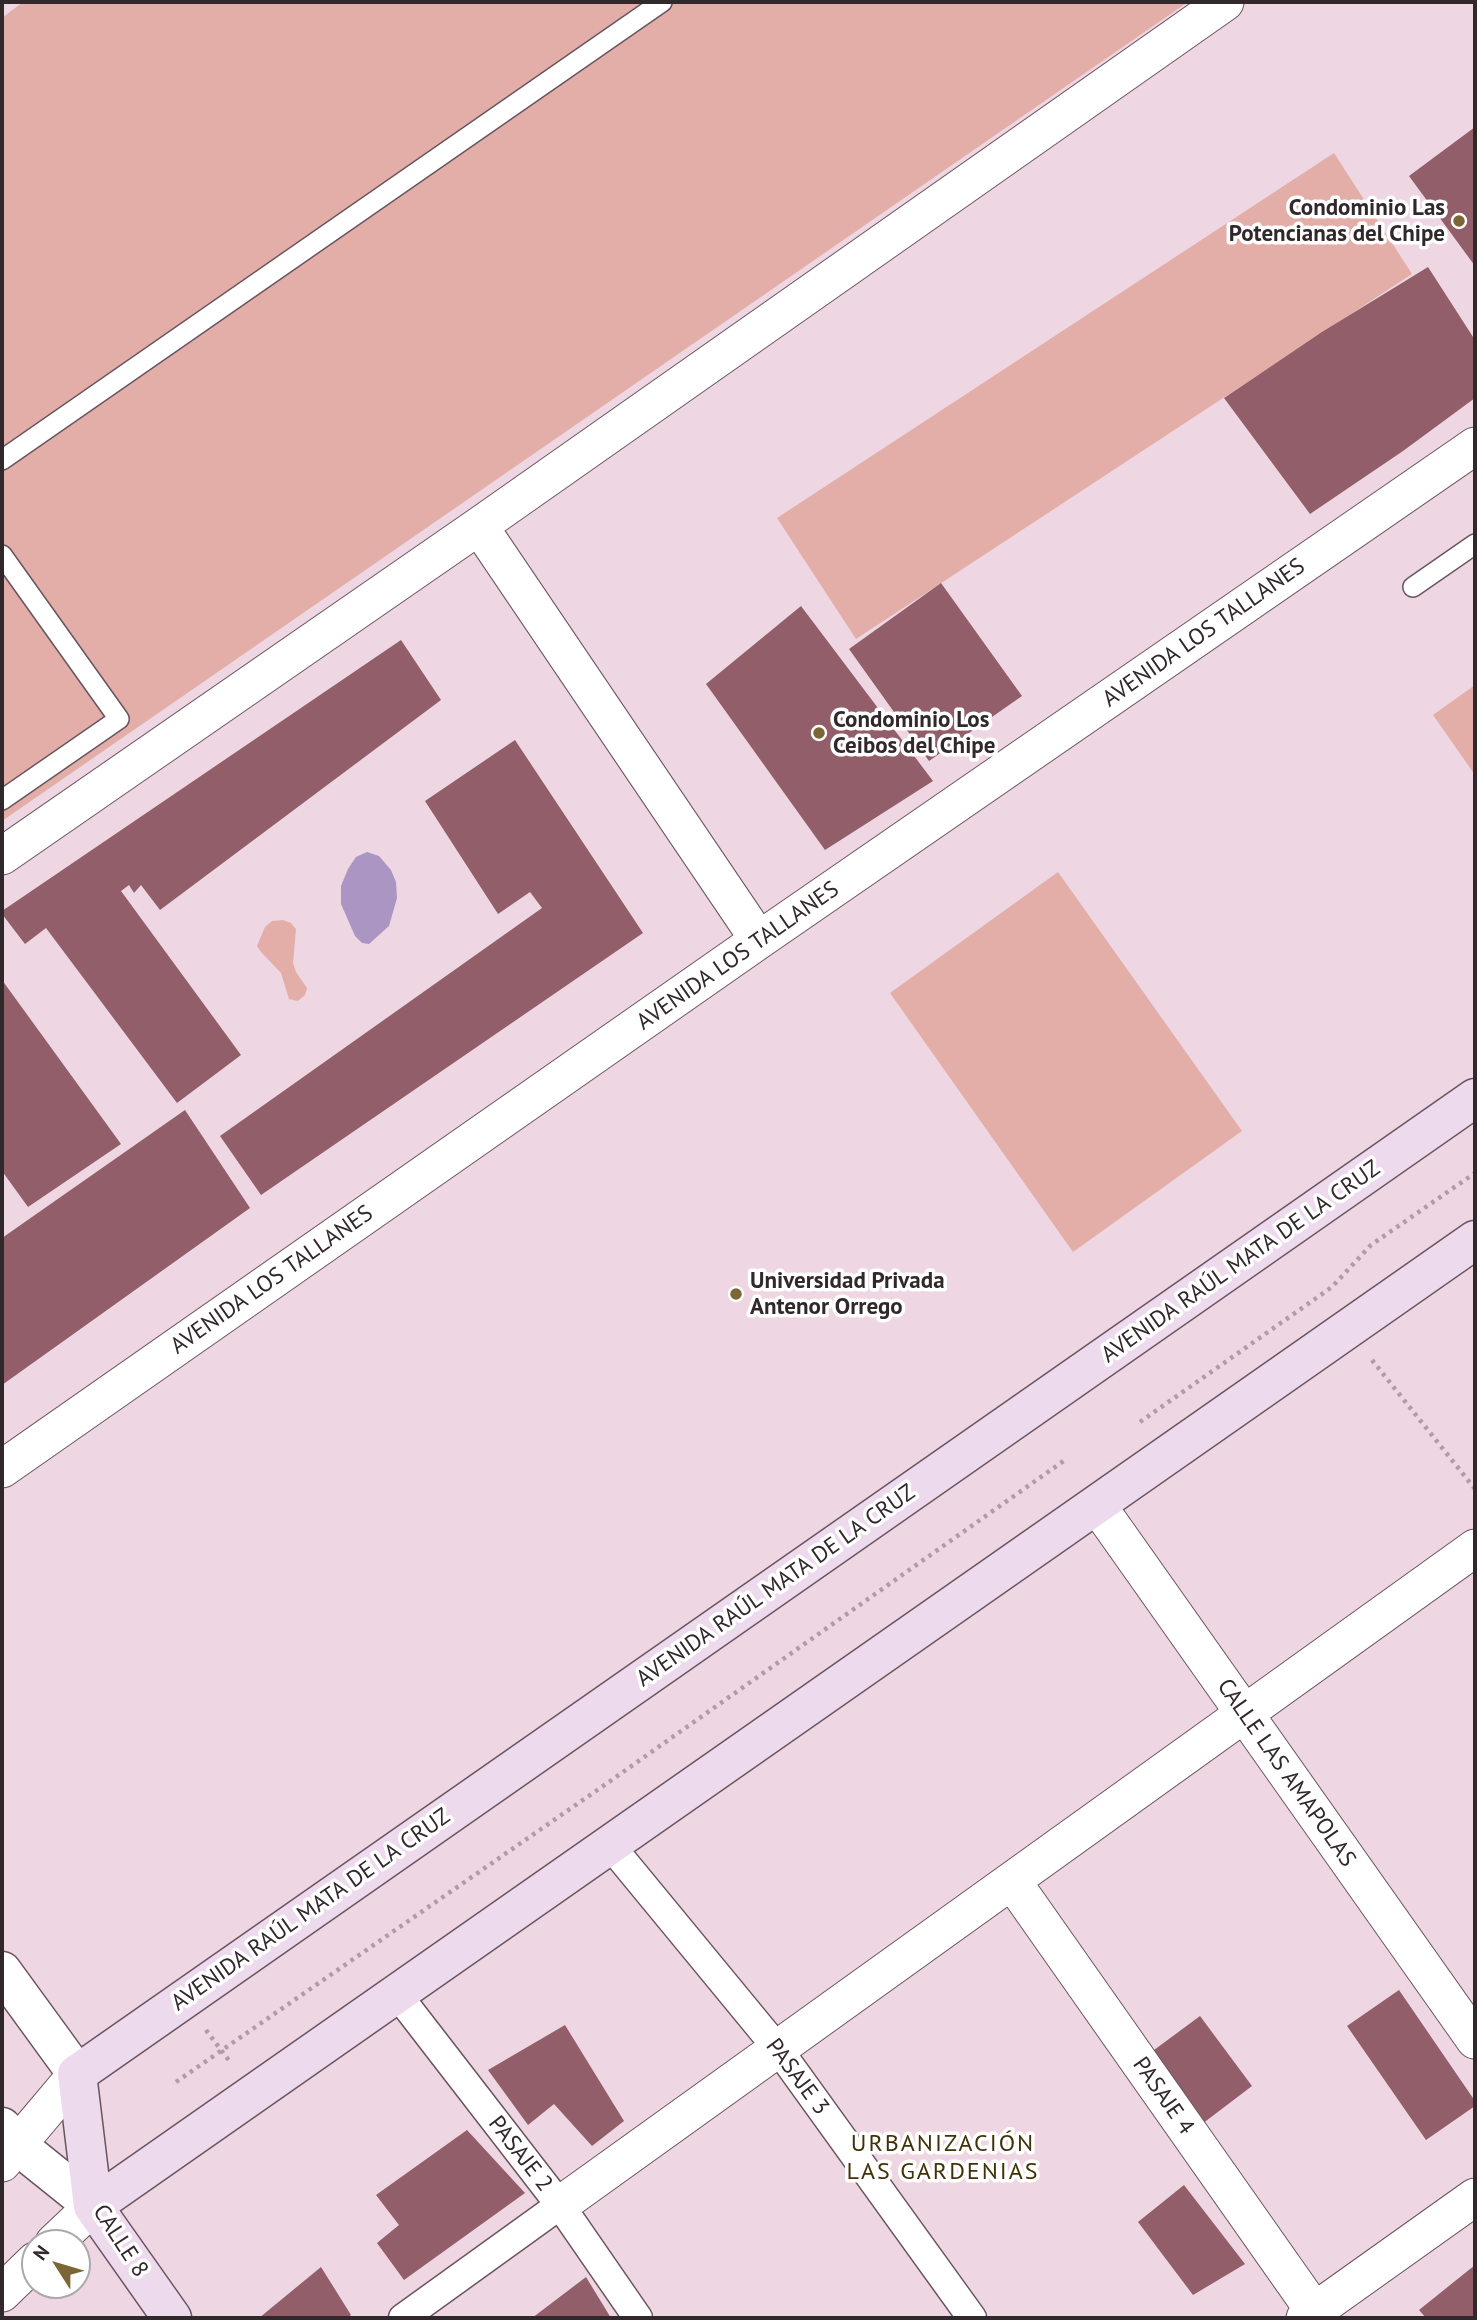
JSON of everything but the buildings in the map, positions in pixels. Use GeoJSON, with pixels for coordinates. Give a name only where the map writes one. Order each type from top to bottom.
{"type":"FeatureCollection","features":[{"type":"Feature","properties":{"kind":"main road","name":"AVENIDA RAÚL MATA DE LA CRUZ"},"geometry":{"type":"LineString","coordinates":[[77,2074],[1475,1098]]}},
{"type":"Feature","properties":{"kind":"main road"},"geometry":{"type":"LineString","coordinates":[[93,2206],[1475,1240]]}},
{"type":"Feature","properties":{"kind":"main road","name":"CALLE 8"},"geometry":{"type":"LineString","coordinates":[[77,2074],[93,2206],[172,2318]]}},
{"type":"Feature","properties":{"kind":"street"},"geometry":{"type":"LineString","coordinates":[[2,856],[479,526],[1225,2]]}},
{"type":"Feature","properties":{"kind":"street","name":"AVENIDA LOS TALLANES"},"geometry":{"type":"LineString","coordinates":[[2,1469],[759,940],[1475,446]]}},
{"type":"Feature","properties":{"kind":"street"},"geometry":{"type":"LineString","coordinates":[[479,526],[759,940]]}},
{"type":"Feature","properties":{"kind":"street","name":"CALLE LAS AMAPOLAS"},"geometry":{"type":"LineString","coordinates":[[1097,1504],[1475,2040]]}},
{"type":"Feature","properties":{"kind":"street"},"geometry":{"type":"LineString","coordinates":[[403,2318],[1475,1548]]}},
{"type":"Feature","properties":{"kind":"street","name":"PASAJE 3"},"geometry":{"type":"LineString","coordinates":[[610,1845],[778,2049],[972,2318]]}},
{"type":"Feature","properties":{"kind":"street","name":"PASAJE 4"},"geometry":{"type":"LineString","coordinates":[[1012,1881],[1310,2315]]}},
{"type":"Feature","properties":{"kind":"street"},"geometry":{"type":"LineString","coordinates":[[2,1971],[77,2074],[7,2145],[93,2206],[69,2229]]}},
{"type":"Feature","properties":{"kind":"street","name":"PASAJE 2"},"geometry":{"type":"LineString","coordinates":[[397,1994],[560,2205],[638,2318]]}},
{"type":"Feature","properties":{"kind":"street"},"geometry":{"type":"LineString","coordinates":[[1310,2315],[1475,2197]]}},
{"type":"Feature","properties":{"kind":"street"},"geometry":{"type":"LineString","coordinates":[[2,2293],[21,2275]]}},
{"type":"Feature","properties":{"kind":"lane"},"geometry":{"type":"LineString","coordinates":[[2,460],[662,2]]}},
{"type":"Feature","properties":{"kind":"lane"},"geometry":{"type":"LineString","coordinates":[[1413,587],[1475,544]]}},
{"type":"Feature","properties":{"kind":"lane"},"geometry":{"type":"LineString","coordinates":[[2,555],[119,719],[2,800]]}},
{"type":"Feature","properties":{"kind":"path"},"geometry":{"type":"LineString","coordinates":[[1129,1430],[1332,1287],[1371,1245],[1475,1172]]}},
{"type":"Feature","properties":{"kind":"path"},"geometry":{"type":"LineString","coordinates":[[1348,1329],[1475,1489]]}},
{"type":"Feature","properties":{"kind":"path"},"geometry":{"type":"LineString","coordinates":[[176,2082],[606,1784],[1065,1460]]}},
{"type":"Feature","properties":{"kind":"path"},"geometry":{"type":"LineString","coordinates":[[183,2000],[252,2095]]}},
{"type":"Feature","properties":{"kind":"shaded area"},"geometry":{"type":"Polygon","coordinates":[[[23,2],[1188,2],[2,821],[2,18],[23,2]]]}},
{"type":"Feature","properties":{"kind":"shaded area"},"geometry":{"type":"Polygon","coordinates":[[[1334,153],[1412,274],[856,639],[777,518],[1334,153]]]}},
{"type":"Feature","properties":{"kind":"shaded area"},"geometry":{"type":"Polygon","coordinates":[[[1475,685],[1475,775],[1433,715],[1475,685]]]}},
{"type":"Feature","properties":{"kind":"shaded area"},"geometry":{"type":"Polygon","coordinates":[[[367,852],[379,856],[391,870],[396,882],[397,898],[389,926],[369,944],[362,943],[355,936],[341,904],[341,886],[348,869],[356,857],[367,852]]]}},
{"type":"Feature","properties":{"kind":"shaded area"},"geometry":{"type":"Polygon","coordinates":[[[1058,872],[1242,1131],[1073,1252],[890,993],[1058,872]]]}},
{"type":"Feature","properties":{"kind":"shaded area"},"geometry":{"type":"Polygon","coordinates":[[[283,920],[296,929],[293,963],[307,988],[305,995],[298,1001],[289,999],[281,973],[257,946],[265,927],[272,921],[283,920]]]}},
{"type":"Feature","properties":{"kind":"place","name":"Condominio Las Potencianas del Chipe"},"geometry":{"type":"Point","coordinates":[1459,221]}},
{"type":"Feature","properties":{"kind":"place","name":"Condominio Los Ceibos del Chipe"},"geometry":{"type":"Point","coordinates":[819,733]}},
{"type":"Feature","properties":{"kind":"place","name":"Universidad Privada Antenor Orrego"},"geometry":{"type":"Point","coordinates":[736,1294]}},
{"type":"Feature","properties":{"kind":"district","name":"URBANIZACIÓN LAS GARDENIAS"},"geometry":{"type":"Point","coordinates":[943,2158]}}]}
